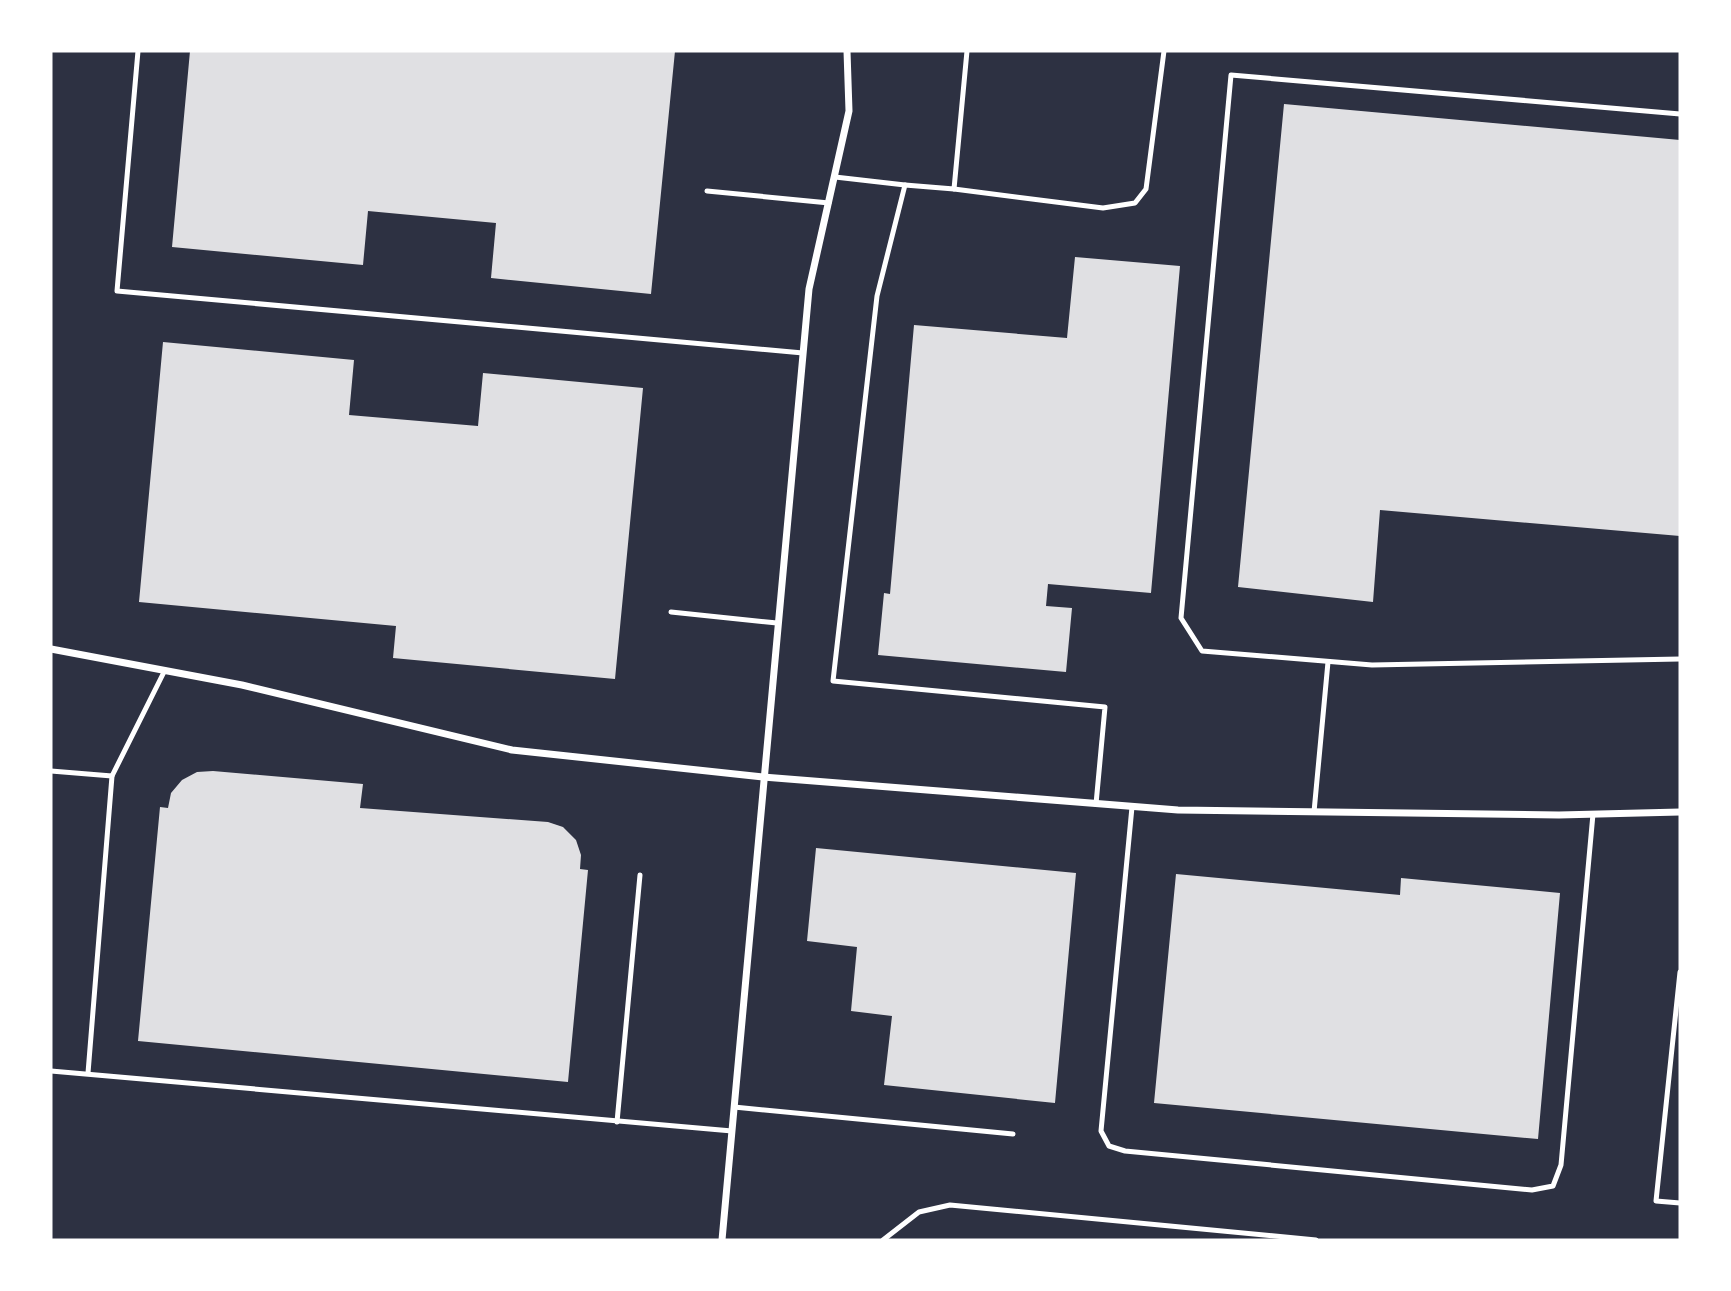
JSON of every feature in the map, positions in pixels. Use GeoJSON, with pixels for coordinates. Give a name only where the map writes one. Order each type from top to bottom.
{"type":"FeatureCollection","features":[{"type":"Feature","properties":{"kind":"street"},"geometry":{"type":"LineString","coordinates":[[722,1240],[809,289],[849,111],[847,51]]}},
{"type":"Feature","properties":{"kind":"street"},"geometry":{"type":"LineString","coordinates":[[51,649],[242,685],[512,750],[763,777],[1132,807],[1593,814],[1680,812]]}},
{"type":"Feature","properties":{"kind":"lane"},"geometry":{"type":"LineString","coordinates":[[138,51],[117,291],[803,353]]}},
{"type":"Feature","properties":{"kind":"lane"},"geometry":{"type":"LineString","coordinates":[[954,189],[967,51]]}},
{"type":"Feature","properties":{"kind":"lane"},"geometry":{"type":"LineString","coordinates":[[835,177],[1103,208],[1135,203],[1146,189],[1164,51]]}},
{"type":"Feature","properties":{"kind":"lane"},"geometry":{"type":"LineString","coordinates":[[1680,114],[1231,75],[1181,618],[1202,651],[1328,662],[1372,665],[1680,659]]}},
{"type":"Feature","properties":{"kind":"lane"},"geometry":{"type":"LineString","coordinates":[[905,185],[877,296],[833,681],[1105,707],[1096,804]]}},
{"type":"Feature","properties":{"kind":"lane"},"geometry":{"type":"LineString","coordinates":[[707,191],[829,203]]}},
{"type":"Feature","properties":{"kind":"lane"},"geometry":{"type":"LineString","coordinates":[[671,612],[777,623]]}},
{"type":"Feature","properties":{"kind":"lane"},"geometry":{"type":"LineString","coordinates":[[1314,811],[1328,662]]}},
{"type":"Feature","properties":{"kind":"lane"},"geometry":{"type":"LineString","coordinates":[[88,1073],[112,776],[165,670]]}},
{"type":"Feature","properties":{"kind":"lane"},"geometry":{"type":"LineString","coordinates":[[51,771],[112,776]]}},
{"type":"Feature","properties":{"kind":"lane"},"geometry":{"type":"LineString","coordinates":[[1132,807],[1101,1131],[1109,1146],[1139,1153],[1532,1190],[1553,1186],[1562,1165],[1593,814]]}},
{"type":"Feature","properties":{"kind":"lane"},"geometry":{"type":"LineString","coordinates":[[617,1122],[640,875]]}},
{"type":"Feature","properties":{"kind":"lane"},"geometry":{"type":"LineString","coordinates":[[1680,972],[1656,1201],[1680,1203]]}},
{"type":"Feature","properties":{"kind":"lane"},"geometry":{"type":"LineString","coordinates":[[51,1071],[732,1130]]}},
{"type":"Feature","properties":{"kind":"lane"},"geometry":{"type":"LineString","coordinates":[[734,1107],[1013,1134]]}},
{"type":"Feature","properties":{"kind":"lane"},"geometry":{"type":"LineString","coordinates":[[883,1240],[919,1212],[950,1205],[1316,1240]]}},
{"type":"Feature","properties":{"kind":"building"},"geometry":{"type":"Polygon","coordinates":[[[190,51],[675,51],[651,294],[491,278],[496,223],[368,211],[363,265],[172,247],[190,51]]]}},
{"type":"Feature","properties":{"kind":"building"},"geometry":{"type":"Polygon","coordinates":[[[1284,104],[1680,140],[1680,536],[1380,510],[1373,602],[1238,587],[1284,104]]]}},
{"type":"Feature","properties":{"kind":"building"},"geometry":{"type":"Polygon","coordinates":[[[1075,257],[1180,266],[1151,593],[1048,584],[1046,606],[1072,608],[1066,672],[878,655],[884,593],[890,594],[914,325],[1067,338],[1075,257]]]}},
{"type":"Feature","properties":{"kind":"building"},"geometry":{"type":"Polygon","coordinates":[[[163,342],[354,360],[349,415],[478,426],[483,373],[643,388],[615,679],[393,658],[396,626],[139,602],[163,342]]]}},
{"type":"Feature","properties":{"kind":"building"},"geometry":{"type":"Polygon","coordinates":[[[213,771],[363,784],[360,808],[548,822],[563,827],[576,840],[581,855],[580,869],[588,870],[568,1082],[138,1041],[160,807],[168,808],[171,793],[182,780],[197,772],[213,771]]]}},
{"type":"Feature","properties":{"kind":"building"},"geometry":{"type":"Polygon","coordinates":[[[816,848],[1076,873],[1055,1103],[884,1085],[892,1016],[851,1011],[857,947],[807,941],[816,848]]]}},
{"type":"Feature","properties":{"kind":"building"},"geometry":{"type":"Polygon","coordinates":[[[1176,874],[1400,895],[1401,878],[1560,893],[1538,1139],[1154,1103],[1176,874]]]}}]}
